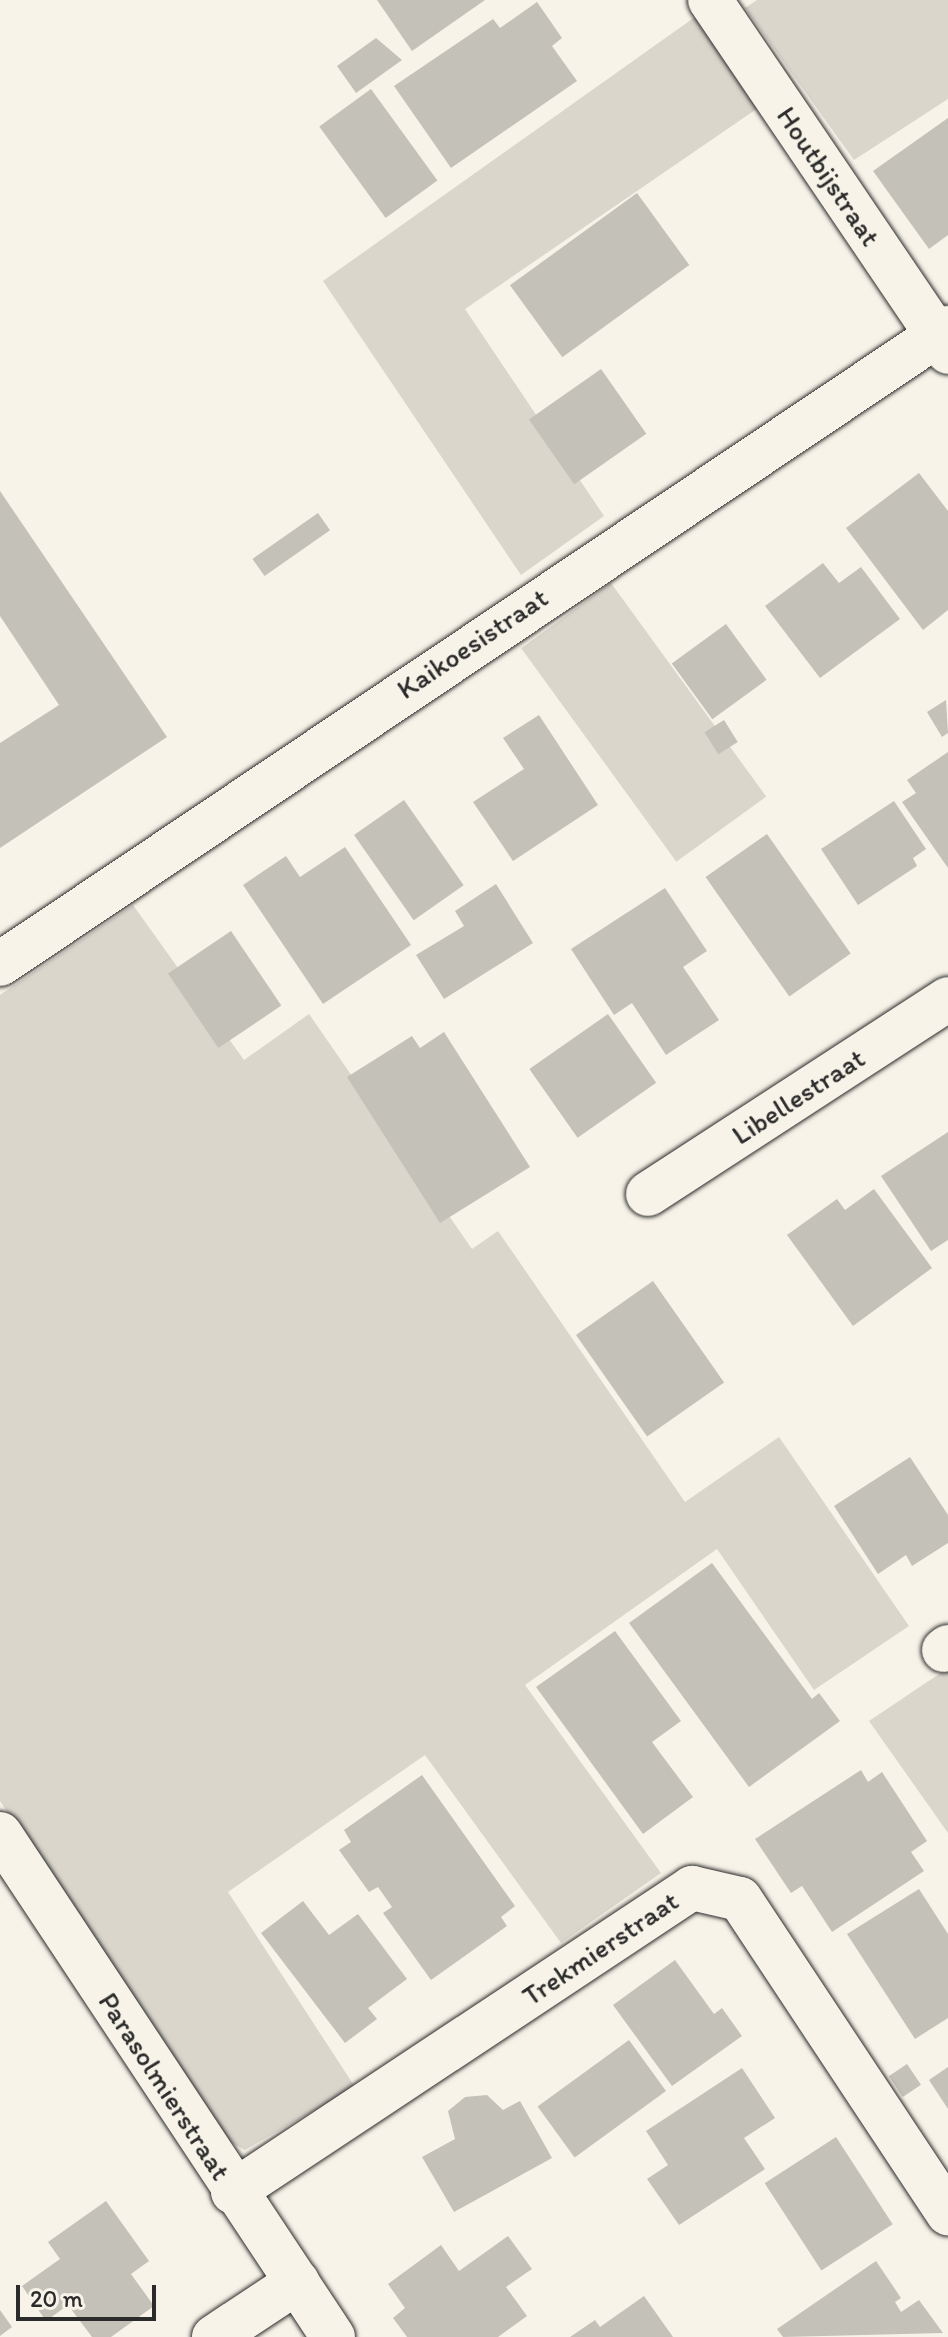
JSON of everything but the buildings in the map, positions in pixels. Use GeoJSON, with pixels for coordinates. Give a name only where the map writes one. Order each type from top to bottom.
{"type":"FeatureCollection","features":[{"type":"Feature","properties":{"kind":"street","name":"Houtbijstraat"},"geometry":{"type":"LineString","coordinates":[[710,0],[945,339]]}},
{"type":"Feature","properties":{"kind":"street","name":"Kaikoesistraat"},"geometry":{"type":"LineString","coordinates":[[0,964],[945,339]]}},
{"type":"Feature","properties":{"kind":"street","name":"Libellestraat"},"geometry":{"type":"LineString","coordinates":[[648,1194],[948,999]]}},
{"type":"Feature","properties":{"kind":"street","name":"Parasolmierstraat"},"geometry":{"type":"LineString","coordinates":[[0,1834],[233,2192],[333,2337]]}},
{"type":"Feature","properties":{"kind":"street","name":"Trekmierstraat"},"geometry":{"type":"LineString","coordinates":[[233,2192],[692,1888],[740,1899],[948,2213]]}},
{"type":"Feature","properties":{"kind":"street"},"geometry":{"type":"LineString","coordinates":[[214,2337],[297,2282]]}},
{"type":"Feature","properties":{"kind":"shaded area"},"geometry":{"type":"Polygon","coordinates":[[[757,0],[948,0],[948,99],[854,160],[745,8],[757,0]]]}},
{"type":"Feature","properties":{"kind":"shaded area"},"geometry":{"type":"Polygon","coordinates":[[[695,17],[758,108],[465,309],[604,516],[521,575],[323,281],[695,17]]]}},
{"type":"Feature","properties":{"kind":"shaded area"},"geometry":{"type":"Polygon","coordinates":[[[611,583],[766,797],[676,862],[521,648],[611,583]]]}},
{"type":"Feature","properties":{"kind":"shaded area"},"geometry":{"type":"Polygon","coordinates":[[[133,905],[244,1060],[309,1014],[472,1249],[498,1231],[685,1502],[779,1437],[909,1626],[814,1690],[717,1549],[525,1685],[661,1873],[561,1943],[425,1755],[228,1892],[355,2087],[245,2150],[230,2142],[0,1801],[0,995],[133,905]]]}},
{"type":"Feature","properties":{"kind":"shaded area"},"geometry":{"type":"Polygon","coordinates":[[[948,1668],[948,1833],[869,1721],[948,1668]]]}}]}
